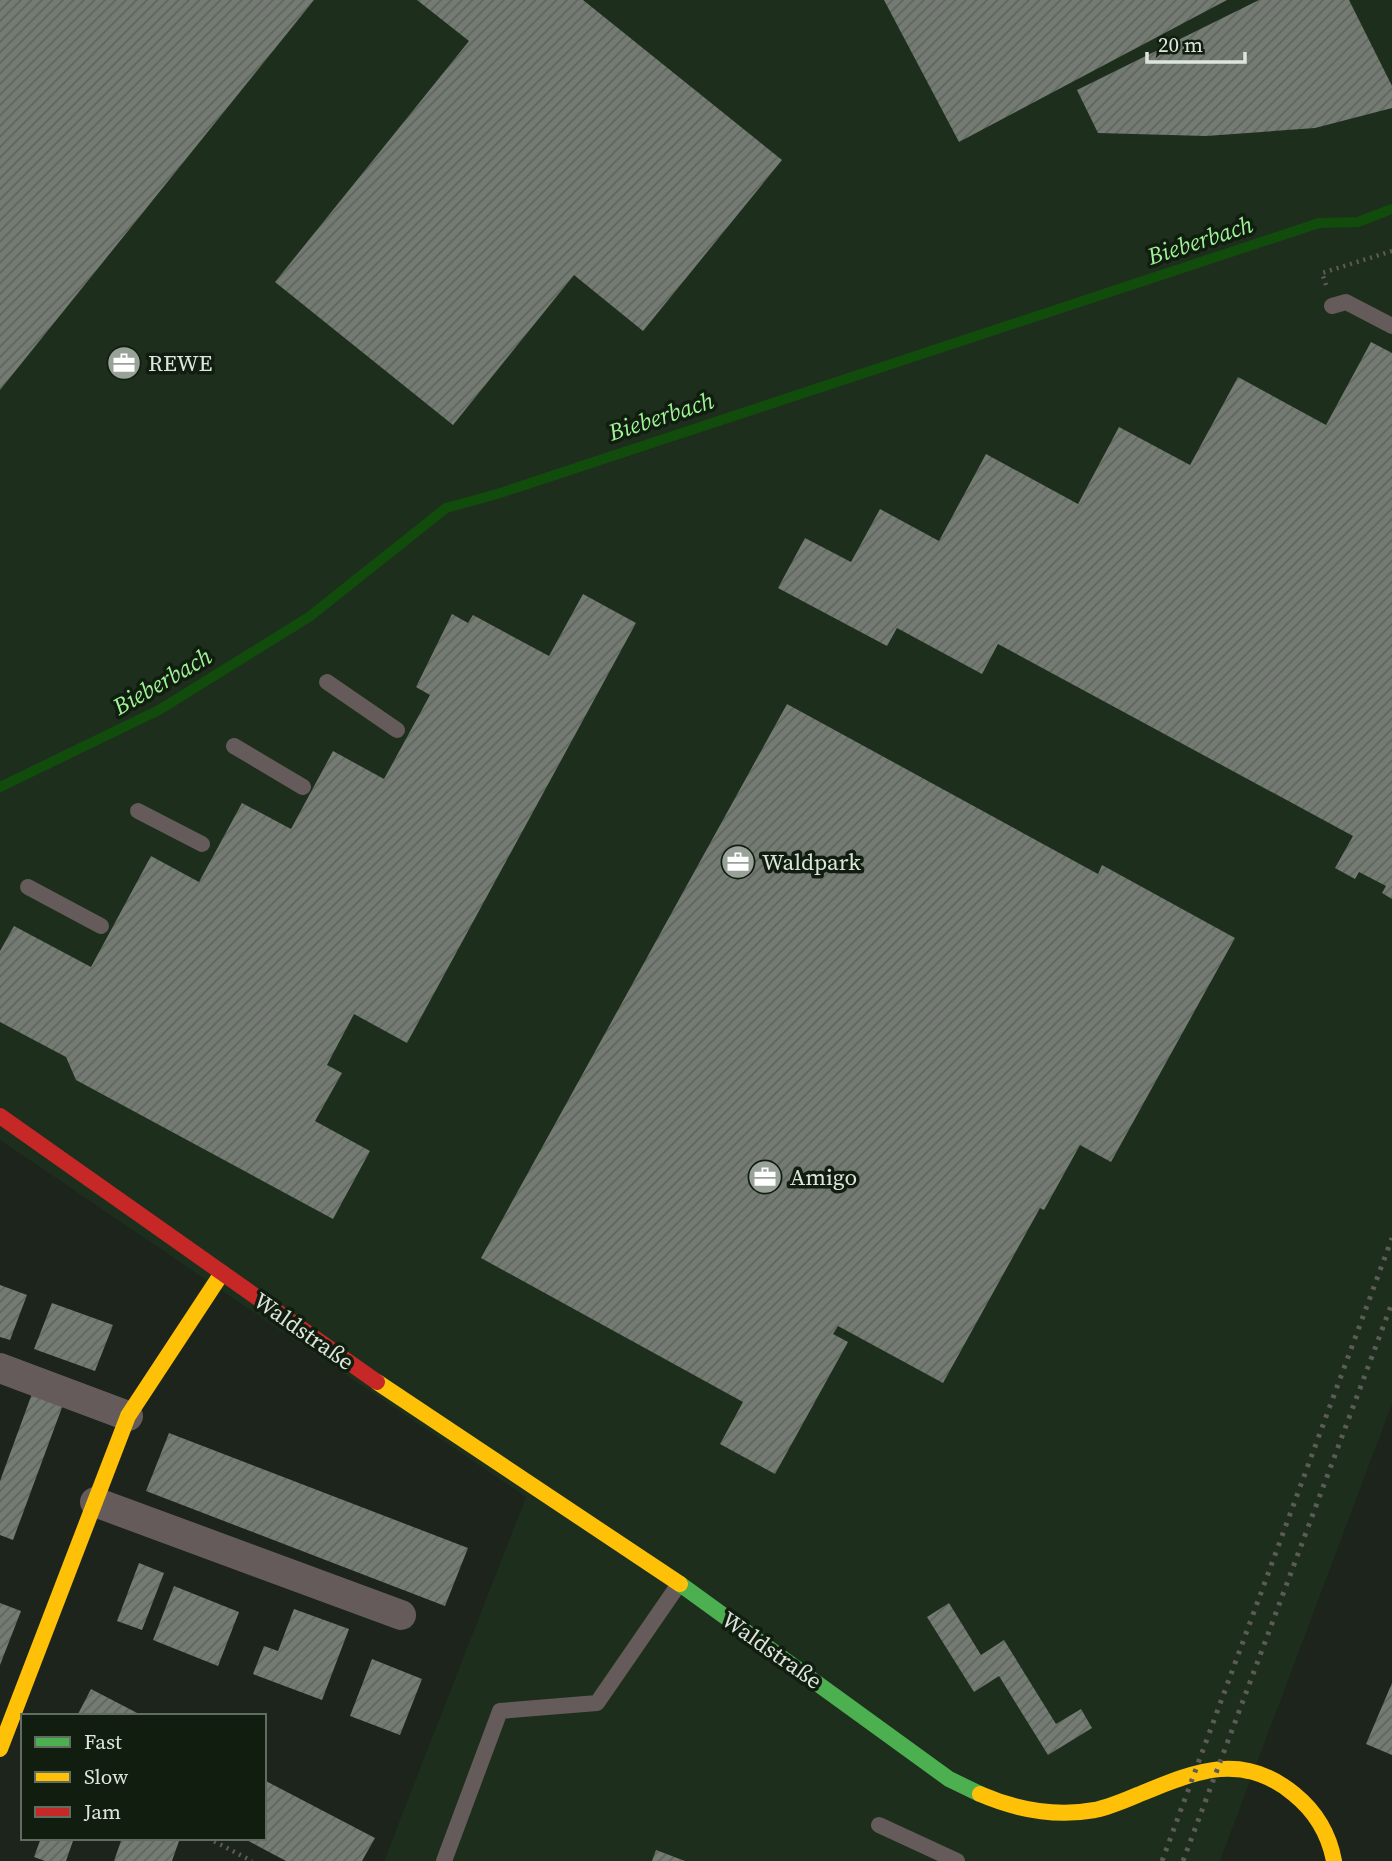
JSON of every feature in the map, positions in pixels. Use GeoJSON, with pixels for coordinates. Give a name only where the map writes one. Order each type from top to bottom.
{"type":"FeatureCollection","features":[{"type":"Feature","properties":{"kind":"street","name":"Waldstraße"},"geometry":{"type":"LineString","coordinates":[[0,1116],[356,1368],[679,1584],[949,1779],[991,1799],[1022,1809],[1057,1813],[1104,1808],[1208,1768],[1229,1766],[1259,1771],[1288,1786],[1312,1811],[1327,1832],[1334,1861]]}},
{"type":"Feature","properties":{"kind":"street"},"geometry":{"type":"LineString","coordinates":[[0,1749],[128,1416],[222,1273]]}},
{"type":"Feature","properties":{"kind":"street"},"geometry":{"type":"LineString","coordinates":[[0,1368],[128,1416]]}},
{"type":"Feature","properties":{"kind":"street"},"geometry":{"type":"LineString","coordinates":[[95,1502],[401,1615]]}},
{"type":"Feature","properties":{"kind":"lane"},"geometry":{"type":"LineString","coordinates":[[1332,306],[1346,302],[1392,326]]}},
{"type":"Feature","properties":{"kind":"lane"},"geometry":{"type":"LineString","coordinates":[[327,682],[397,730]]}},
{"type":"Feature","properties":{"kind":"lane"},"geometry":{"type":"LineString","coordinates":[[234,746],[303,787]]}},
{"type":"Feature","properties":{"kind":"lane"},"geometry":{"type":"LineString","coordinates":[[138,811],[202,844]]}},
{"type":"Feature","properties":{"kind":"lane"},"geometry":{"type":"LineString","coordinates":[[28,887],[101,926]]}},
{"type":"Feature","properties":{"kind":"lane"},"geometry":{"type":"LineString","coordinates":[[444,1861],[500,1711],[597,1703],[679,1584]]}},
{"type":"Feature","properties":{"kind":"lane"},"geometry":{"type":"LineString","coordinates":[[879,1825],[957,1861]]}},
{"type":"Feature","properties":{"kind":"path"},"geometry":{"type":"LineString","coordinates":[[1332,306],[1322,273],[1392,251]]}},
{"type":"Feature","properties":{"kind":"path"},"geometry":{"type":"LineString","coordinates":[[212,1840],[251,1861]]}},
{"type":"Feature","properties":{"kind":"shaded area"},"geometry":{"type":"Polygon","coordinates":[[[0,0],[1392,0],[1392,1404],[1220,1861],[384,1861],[526,1497],[0,1140],[0,0]]]}},
{"type":"Feature","properties":{"kind":"building"},"geometry":{"type":"Polygon","coordinates":[[[0,0],[314,0],[0,390],[0,0]]]}},
{"type":"Feature","properties":{"kind":"building"},"geometry":{"type":"Polygon","coordinates":[[[417,0],[583,0],[782,160],[643,331],[574,275],[453,425],[275,282],[469,41],[417,0]]]}},
{"type":"Feature","properties":{"kind":"building"},"geometry":{"type":"Polygon","coordinates":[[[884,0],[1227,0],[959,142],[884,0]]]}},
{"type":"Feature","properties":{"kind":"building"},"geometry":{"type":"Polygon","coordinates":[[[1259,0],[1349,0],[1392,86],[1392,108],[1315,128],[1206,136],[1098,133],[1077,90],[1259,0]]]}},
{"type":"Feature","properties":{"kind":"building"},"geometry":{"type":"Polygon","coordinates":[[[1371,342],[1392,353],[1392,899],[1382,893],[1386,886],[1359,872],[1355,879],[1335,868],[1353,836],[998,644],[982,674],[897,628],[887,646],[778,588],[805,538],[851,562],[880,509],[939,541],[986,454],[1078,504],[1119,427],[1190,465],[1238,377],[1326,425],[1371,342]]]}},
{"type":"Feature","properties":{"kind":"building"},"geometry":{"type":"Polygon","coordinates":[[[583,594],[636,623],[407,1043],[354,1014],[327,1065],[342,1073],[315,1121],[370,1151],[333,1219],[76,1080],[66,1057],[0,1022],[0,951],[14,926],[91,967],[151,856],[199,882],[242,803],[291,829],[333,751],[384,779],[430,695],[416,687],[452,614],[468,623],[473,615],[549,656],[583,594]]]}},
{"type":"Feature","properties":{"kind":"building"},"geometry":{"type":"Polygon","coordinates":[[[787,704],[1098,874],[1102,865],[1235,938],[1111,1162],[1080,1145],[1044,1210],[1040,1208],[943,1383],[838,1326],[833,1334],[848,1342],[775,1474],[720,1444],[743,1402],[481,1258],[787,704]]]}},
{"type":"Feature","properties":{"kind":"building"},"geometry":{"type":"Polygon","coordinates":[[[0,1285],[27,1295],[10,1340],[0,1337],[0,1285]]]}},
{"type":"Feature","properties":{"kind":"building"},"geometry":{"type":"Polygon","coordinates":[[[52,1303],[113,1325],[95,1371],[34,1349],[52,1303]]]}},
{"type":"Feature","properties":{"kind":"building"},"geometry":{"type":"Polygon","coordinates":[[[33,1391],[64,1402],[13,1540],[0,1535],[0,1481],[33,1391]]]}},
{"type":"Feature","properties":{"kind":"building"},"geometry":{"type":"Polygon","coordinates":[[[169,1433],[468,1548],[445,1606],[146,1491],[169,1433]]]}},
{"type":"Feature","properties":{"kind":"building"},"geometry":{"type":"Polygon","coordinates":[[[139,1563],[164,1573],[142,1630],[117,1621],[139,1563]]]}},
{"type":"Feature","properties":{"kind":"building"},"geometry":{"type":"Polygon","coordinates":[[[174,1586],[239,1612],[218,1666],[153,1640],[174,1586]]]}},
{"type":"Feature","properties":{"kind":"building"},"geometry":{"type":"Polygon","coordinates":[[[0,1603],[21,1611],[0,1665],[0,1603]]]}},
{"type":"Feature","properties":{"kind":"building"},"geometry":{"type":"Polygon","coordinates":[[[949,1603],[981,1655],[1004,1640],[1056,1724],[1081,1709],[1092,1728],[1048,1755],[999,1676],[974,1692],[927,1617],[949,1603]]]}},
{"type":"Feature","properties":{"kind":"building"},"geometry":{"type":"Polygon","coordinates":[[[294,1609],[349,1629],[322,1700],[253,1674],[264,1646],[278,1651],[294,1609]]]}},
{"type":"Feature","properties":{"kind":"building"},"geometry":{"type":"Polygon","coordinates":[[[372,1659],[422,1679],[400,1735],[350,1716],[372,1659]]]}},
{"type":"Feature","properties":{"kind":"building"},"geometry":{"type":"Polygon","coordinates":[[[1392,1683],[1392,1755],[1366,1744],[1392,1683]]]}},
{"type":"Feature","properties":{"kind":"building"},"geometry":{"type":"Polygon","coordinates":[[[91,1689],[139,1714],[78,1714],[91,1689]]]}},
{"type":"Feature","properties":{"kind":"building"},"geometry":{"type":"Polygon","coordinates":[[[266,1781],[375,1838],[362,1861],[286,1861],[247,1840],[266,1840],[266,1781]]]}},
{"type":"Feature","properties":{"kind":"building"},"geometry":{"type":"Polygon","coordinates":[[[40,1840],[73,1840],[66,1861],[45,1861],[34,1857],[40,1840]]]}},
{"type":"Feature","properties":{"kind":"building"},"geometry":{"type":"Polygon","coordinates":[[[121,1840],[179,1841],[172,1861],[114,1861],[121,1840]]]}},
{"type":"Feature","properties":{"kind":"building"},"geometry":{"type":"Polygon","coordinates":[[[656,1850],[685,1861],[652,1861],[656,1850]]]}},
{"type":"Feature","properties":{"kind":"waterway","name":"Bieberbach"},"geometry":{"type":"LineString","coordinates":[[0,787],[159,710],[309,617],[446,508],[497,494],[1319,223],[1358,222],[1392,209]]}},
{"type":"Feature","properties":{"kind":"railway"},"geometry":{"type":"LineString","coordinates":[[1162,1861],[1392,1238]]}},
{"type":"Feature","properties":{"kind":"railway"},"geometry":{"type":"LineString","coordinates":[[1183,1861],[1392,1303]]}},
{"type":"Feature","properties":{"kind":"traffic: fast"},"geometry":{"type":"LineString","coordinates":[[680,1584],[949,1779],[980,1794]]}},
{"type":"Feature","properties":{"kind":"traffic: slow"},"geometry":{"type":"LineString","coordinates":[[0,1749],[128,1416],[222,1273]]}},
{"type":"Feature","properties":{"kind":"traffic: slow"},"geometry":{"type":"LineString","coordinates":[[377,1382],[680,1584]]}},
{"type":"Feature","properties":{"kind":"traffic: slow"},"geometry":{"type":"LineString","coordinates":[[980,1794],[1036,1811],[1080,1812],[1112,1805],[1180,1778],[1218,1769],[1237,1769],[1275,1781],[1302,1801],[1325,1832],[1334,1861]]}},
{"type":"Feature","properties":{"kind":"traffic: jam"},"geometry":{"type":"LineString","coordinates":[[0,1116],[377,1382]]}},
{"type":"Feature","properties":{"kind":"place","name":"REWE"},"geometry":{"type":"Point","coordinates":[124,363]}},
{"type":"Feature","properties":{"kind":"place","name":"Waldpark"},"geometry":{"type":"Point","coordinates":[738,862]}},
{"type":"Feature","properties":{"kind":"place","name":"Amigo"},"geometry":{"type":"Point","coordinates":[765,1177]}}]}
